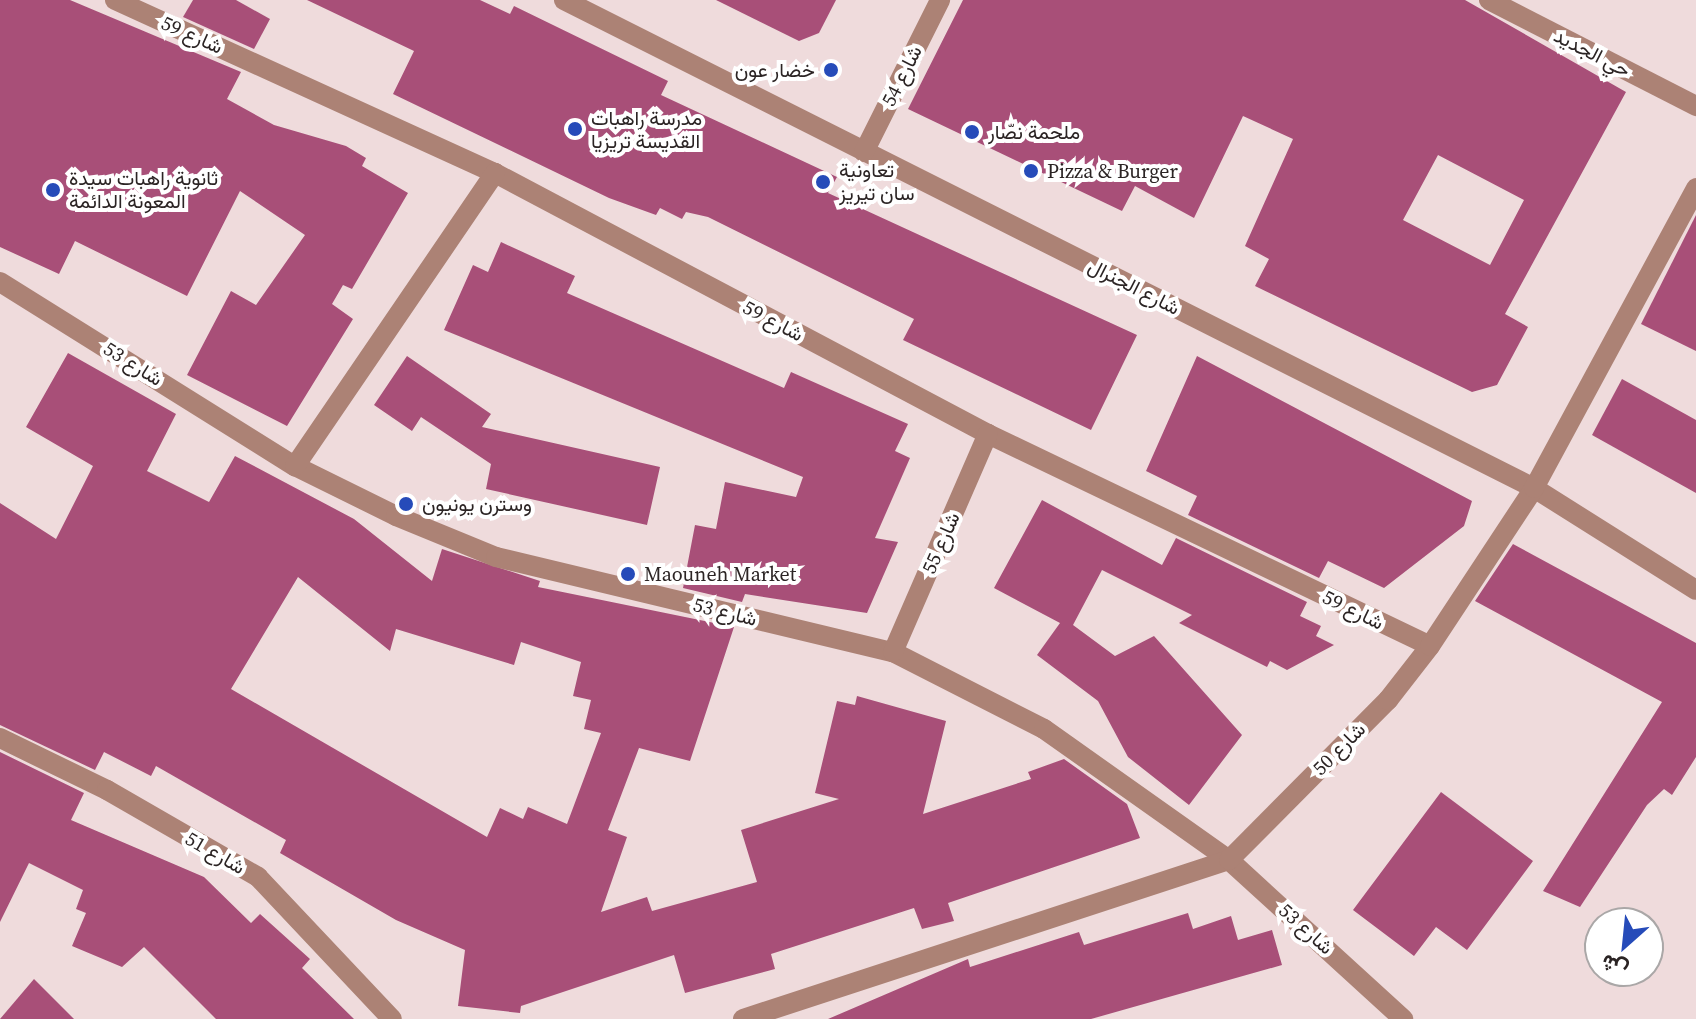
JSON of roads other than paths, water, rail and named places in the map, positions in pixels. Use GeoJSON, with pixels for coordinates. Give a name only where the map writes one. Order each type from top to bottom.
{"type":"FeatureCollection","features":[{"type":"Feature","properties":{"kind":"street","name":"شارع 59"},"geometry":{"type":"LineString","coordinates":[[115,0],[495,173],[988,434],[1430,646]]}},
{"type":"Feature","properties":{"kind":"street","name":"شارع الجنرال"},"geometry":{"type":"LineString","coordinates":[[564,0],[1534,488],[1696,590]]}},
{"type":"Feature","properties":{"kind":"street","name":"شارع 54"},"geometry":{"type":"LineString","coordinates":[[864,152],[940,0]]}},
{"type":"Feature","properties":{"kind":"street","name":"حي الجديد"},"geometry":{"type":"LineString","coordinates":[[1489,0],[1696,106]]}},
{"type":"Feature","properties":{"kind":"street"},"geometry":{"type":"LineString","coordinates":[[295,466],[495,173]]}},
{"type":"Feature","properties":{"kind":"street","name":"شارع 50"},"geometry":{"type":"LineString","coordinates":[[743,1019],[1229,860],[1388,700],[1430,646],[1534,488],[1696,188]]}},
{"type":"Feature","properties":{"kind":"street","name":"شارع 53"},"geometry":{"type":"LineString","coordinates":[[0,282],[295,466],[496,557],[893,652],[1044,729],[1229,860],[1403,1019]]}},
{"type":"Feature","properties":{"kind":"street","name":"شارع 55"},"geometry":{"type":"LineString","coordinates":[[893,652],[988,434]]}},
{"type":"Feature","properties":{"kind":"street","name":"شارع 51"},"geometry":{"type":"LineString","coordinates":[[0,738],[107,790],[258,877],[392,1019]]}},
{"type":"Feature","properties":{"kind":"place","name":"خضار عون"},"geometry":{"type":"Point","coordinates":[831,70]}},
{"type":"Feature","properties":{"kind":"place","name":"مدرسة راهبات القديسة تريزيا"},"geometry":{"type":"Point","coordinates":[575,129]}},
{"type":"Feature","properties":{"kind":"place","name":"ملحمة نصّار"},"geometry":{"type":"Point","coordinates":[972,132]}},
{"type":"Feature","properties":{"kind":"place","name":"Pizza & Burger"},"geometry":{"type":"Point","coordinates":[1031,171]}},
{"type":"Feature","properties":{"kind":"place","name":"تعاونية سان تيريز"},"geometry":{"type":"Point","coordinates":[823,182]}},
{"type":"Feature","properties":{"kind":"place","name":"ثانوية راهبات سيدة المعونة الدائمة"},"geometry":{"type":"Point","coordinates":[53,190]}},
{"type":"Feature","properties":{"kind":"place","name":"وسترن يونيون"},"geometry":{"type":"Point","coordinates":[406,504]}},
{"type":"Feature","properties":{"kind":"place","name":"Maouneh Market"},"geometry":{"type":"Point","coordinates":[628,574]}}]}
